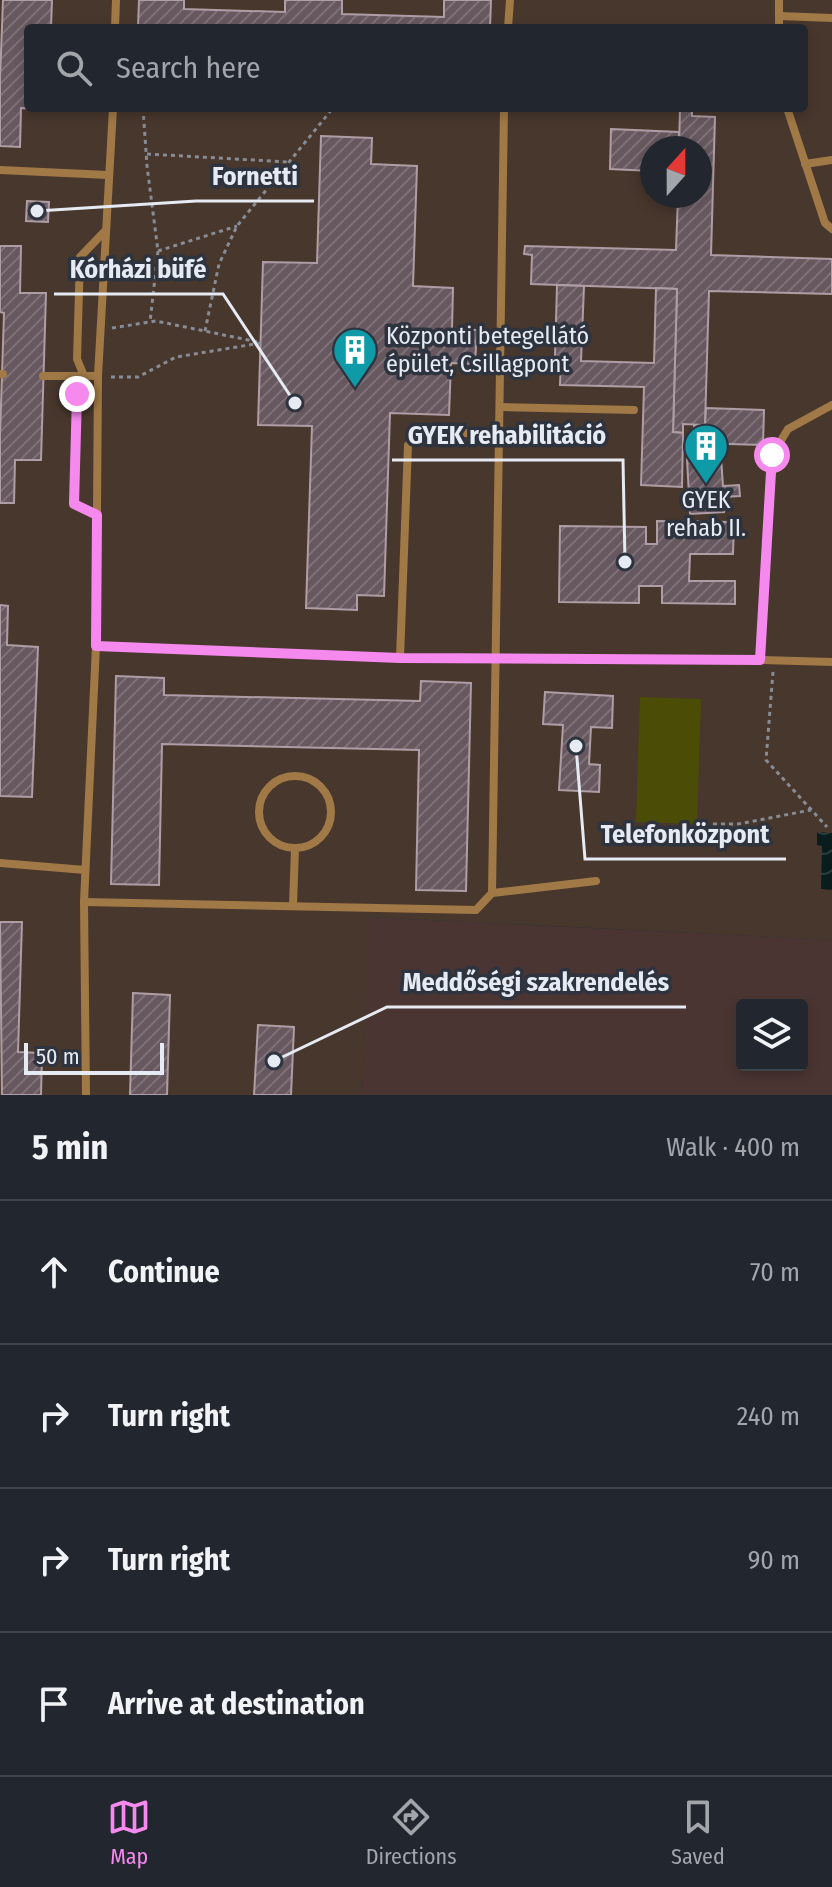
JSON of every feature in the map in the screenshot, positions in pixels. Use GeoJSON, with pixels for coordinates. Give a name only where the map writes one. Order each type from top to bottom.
{"type":"FeatureCollection","features":[{"type":"Feature","properties":{"kind":"lane"},"geometry":{"type":"LineString","coordinates":[[115,24],[116,0]]}},
{"type":"Feature","properties":{"kind":"lane"},"geometry":{"type":"LineString","coordinates":[[508,24],[510,0]]}},
{"type":"Feature","properties":{"kind":"lane"},"geometry":{"type":"LineString","coordinates":[[779,0],[779,24]]}},
{"type":"Feature","properties":{"kind":"lane"},"geometry":{"type":"LineString","coordinates":[[779,16],[832,18]]}},
{"type":"Feature","properties":{"kind":"lane"},"geometry":{"type":"LineString","coordinates":[[86,1095],[84,902],[96,646],[98,376],[113,112]]}},
{"type":"Feature","properties":{"kind":"lane"},"geometry":{"type":"LineString","coordinates":[[492,893],[504,112]]}},
{"type":"Feature","properties":{"kind":"lane"},"geometry":{"type":"LineString","coordinates":[[788,112],[825,223],[832,229]]}},
{"type":"Feature","properties":{"kind":"lane"},"geometry":{"type":"LineString","coordinates":[[805,164],[832,160]]}},
{"type":"Feature","properties":{"kind":"lane"},"geometry":{"type":"LineString","coordinates":[[0,170],[108,175]]}},
{"type":"Feature","properties":{"kind":"lane"},"geometry":{"type":"LineString","coordinates":[[97,515],[74,504],[77,394],[84,376],[77,359],[80,257],[106,230]]}},
{"type":"Feature","properties":{"kind":"lane"},"geometry":{"type":"LineString","coordinates":[[43,376],[98,376]]}},
{"type":"Feature","properties":{"kind":"lane"},"geometry":{"type":"LineString","coordinates":[[760,660],[772,455],[788,429],[832,405]]}},
{"type":"Feature","properties":{"kind":"lane"},"geometry":{"type":"LineString","coordinates":[[500,407],[634,410]]}},
{"type":"Feature","properties":{"kind":"lane"},"geometry":{"type":"LineString","coordinates":[[400,658],[408,445],[428,432],[500,434]]}},
{"type":"Feature","properties":{"kind":"lane"},"geometry":{"type":"LineString","coordinates":[[96,646],[400,658],[832,662]]}},
{"type":"Feature","properties":{"kind":"lane"},"geometry":{"type":"LineString","coordinates":[[295,776],[318,784],[330,805],[330,818],[326,830],[318,839],[307,846],[295,848],[274,841],[266,833],[260,823],[259,812],[260,801],[274,783],[284,777],[295,776]]}},
{"type":"Feature","properties":{"kind":"lane"},"geometry":{"type":"LineString","coordinates":[[293,906],[295,848]]}},
{"type":"Feature","properties":{"kind":"lane"},"geometry":{"type":"LineString","coordinates":[[0,863],[85,870]]}},
{"type":"Feature","properties":{"kind":"lane"},"geometry":{"type":"LineString","coordinates":[[84,902],[476,910],[492,893],[596,881]]}},
{"type":"Feature","properties":{"kind":"path"},"geometry":{"type":"LineString","coordinates":[[143,112],[158,251],[150,322]]}},
{"type":"Feature","properties":{"kind":"path"},"geometry":{"type":"LineString","coordinates":[[205,331],[219,264],[237,226],[330,112]]}},
{"type":"Feature","properties":{"kind":"path"},"geometry":{"type":"LineString","coordinates":[[147,154],[289,162]]}},
{"type":"Feature","properties":{"kind":"path"},"geometry":{"type":"LineString","coordinates":[[158,251],[237,226]]}},
{"type":"Feature","properties":{"kind":"path"},"geometry":{"type":"LineString","coordinates":[[98,376],[138,377],[176,357],[261,343],[156,321],[101,330]]}},
{"type":"Feature","properties":{"kind":"path"},"geometry":{"type":"LineString","coordinates":[[774,661],[766,760],[827,827]]}},
{"type":"Feature","properties":{"kind":"path"},"geometry":{"type":"LineString","coordinates":[[697,824],[738,824],[811,810]]}},
{"type":"Feature","properties":{"kind":"shaded area"},"geometry":{"type":"Polygon","coordinates":[[[0,0],[832,0],[832,940],[370,917],[362,1095],[0,1095],[0,0]]]}},
{"type":"Feature","properties":{"kind":"shaded area"},"geometry":{"type":"Polygon","coordinates":[[[640,697],[701,699],[697,824],[636,822],[640,697]]]}},
{"type":"Feature","properties":{"kind":"shaded area"},"geometry":{"type":"Polygon","coordinates":[[[369,917],[832,940],[832,1095],[362,1095],[369,917]]]}},
{"type":"Feature","properties":{"kind":"water"},"geometry":{"type":"Polygon","coordinates":[[[817,832],[832,833],[832,890],[821,889],[822,846],[817,845],[817,832]]]}},
{"type":"Feature","properties":{"kind":"building"},"geometry":{"type":"Polygon","coordinates":[[[3,0],[52,0],[51,24],[24,24],[24,108],[21,108],[20,147],[0,146],[3,0]]]}},
{"type":"Feature","properties":{"kind":"building"},"geometry":{"type":"Polygon","coordinates":[[[139,0],[184,0],[184,9],[285,12],[285,0],[342,0],[342,14],[444,17],[444,0],[491,0],[490,24],[138,24],[139,0]]]}},
{"type":"Feature","properties":{"kind":"building"},"geometry":{"type":"Polygon","coordinates":[[[680,112],[692,112],[692,116],[715,117],[711,255],[832,259],[832,294],[709,291],[705,425],[683,424],[683,433],[673,432],[677,289],[531,284],[532,255],[524,254],[525,246],[676,250],[678,208],[712,208],[712,136],[679,136],[680,112]]]}},
{"type":"Feature","properties":{"kind":"building"},"geometry":{"type":"Polygon","coordinates":[[[611,129],[679,132],[679,136],[640,136],[640,170],[610,169],[611,129]]]}},
{"type":"Feature","properties":{"kind":"building","name":"Központi betegellátó épület, Csillagpont"},"geometry":{"type":"Polygon","coordinates":[[[321,136],[372,138],[371,164],[417,166],[413,286],[453,288],[452,329],[477,330],[475,364],[451,363],[449,415],[390,413],[384,596],[357,595],[357,610],[306,608],[312,426],[258,425],[263,262],[317,263],[321,136]]]}},
{"type":"Feature","properties":{"kind":"building"},"geometry":{"type":"Polygon","coordinates":[[[27,201],[49,202],[48,222],[26,221],[27,201]]]}},
{"type":"Feature","properties":{"kind":"building"},"geometry":{"type":"Polygon","coordinates":[[[0,246],[21,246],[20,293],[46,293],[41,460],[15,460],[14,503],[0,503],[4,313],[0,312],[0,246]]]}},
{"type":"Feature","properties":{"kind":"building"},"geometry":{"type":"Polygon","coordinates":[[[557,285],[584,286],[581,361],[654,363],[656,288],[677,289],[673,432],[683,433],[682,487],[641,485],[644,387],[560,385],[561,358],[555,357],[557,285]]]}},
{"type":"Feature","properties":{"kind":"building"},"geometry":{"type":"Polygon","coordinates":[[[706,408],[764,410],[763,445],[694,443],[694,425],[705,425],[706,408]]]}},
{"type":"Feature","properties":{"kind":"building","name":"GYEK rehab II."},"geometry":{"type":"Polygon","coordinates":[[[721,457],[723,486],[739,485],[740,496],[723,497],[724,512],[690,514],[687,459],[721,457]]]}},
{"type":"Feature","properties":{"kind":"building"},"geometry":{"type":"Polygon","coordinates":[[[657,521],[734,522],[733,554],[690,554],[689,581],[735,581],[735,604],[662,603],[662,586],[639,586],[639,603],[559,602],[560,526],[646,527],[646,544],[657,544],[657,521]]]}},
{"type":"Feature","properties":{"kind":"building"},"geometry":{"type":"Polygon","coordinates":[[[0,605],[8,606],[7,645],[38,647],[32,797],[0,796],[0,605]]]}},
{"type":"Feature","properties":{"kind":"building"},"geometry":{"type":"Polygon","coordinates":[[[116,676],[164,678],[164,695],[420,701],[421,681],[471,683],[466,891],[416,890],[419,750],[162,744],[159,885],[111,884],[116,676]]]}},
{"type":"Feature","properties":{"kind":"building"},"geometry":{"type":"Polygon","coordinates":[[[545,692],[613,696],[612,728],[591,727],[589,764],[600,765],[599,792],[559,790],[563,725],[543,724],[545,692]]]}},
{"type":"Feature","properties":{"kind":"building"},"geometry":{"type":"Polygon","coordinates":[[[0,922],[22,922],[18,1052],[42,1053],[41,1095],[2,1095],[0,922]]]}},
{"type":"Feature","properties":{"kind":"building"},"geometry":{"type":"Polygon","coordinates":[[[133,993],[170,995],[167,1095],[130,1095],[133,993]]]}},
{"type":"Feature","properties":{"kind":"building"},"geometry":{"type":"Polygon","coordinates":[[[258,1025],[294,1027],[291,1095],[254,1095],[258,1025]]]}},
{"type":"Feature","properties":{"kind":"place","name":"Fornetti"},"geometry":{"type":"Point","coordinates":[37,211]}},
{"type":"Feature","properties":{"kind":"place","name":"Központi betegellátó épület, Csillagpont"},"geometry":{"type":"Point","coordinates":[355,389]}},
{"type":"Feature","properties":{"kind":"place","name":"Kórházi büfé"},"geometry":{"type":"Point","coordinates":[295,403]}},
{"type":"Feature","properties":{"kind":"place","name":"GYEK rehab II."},"geometry":{"type":"Point","coordinates":[706,485]}},
{"type":"Feature","properties":{"kind":"place","name":"GYEK rehabilitáció"},"geometry":{"type":"Point","coordinates":[625,562]}},
{"type":"Feature","properties":{"kind":"place","name":"Telefonközpont"},"geometry":{"type":"Point","coordinates":[576,746]}},
{"type":"Feature","properties":{"kind":"place","name":"Meddőségi szakrendelés"},"geometry":{"type":"Point","coordinates":[274,1061]}},
{"type":"Feature","properties":{"kind":"route"},"geometry":{"type":"LineString","coordinates":[[77,394],[74,504],[97,515],[96,646],[400,658],[760,660],[772,455]]}}]}
